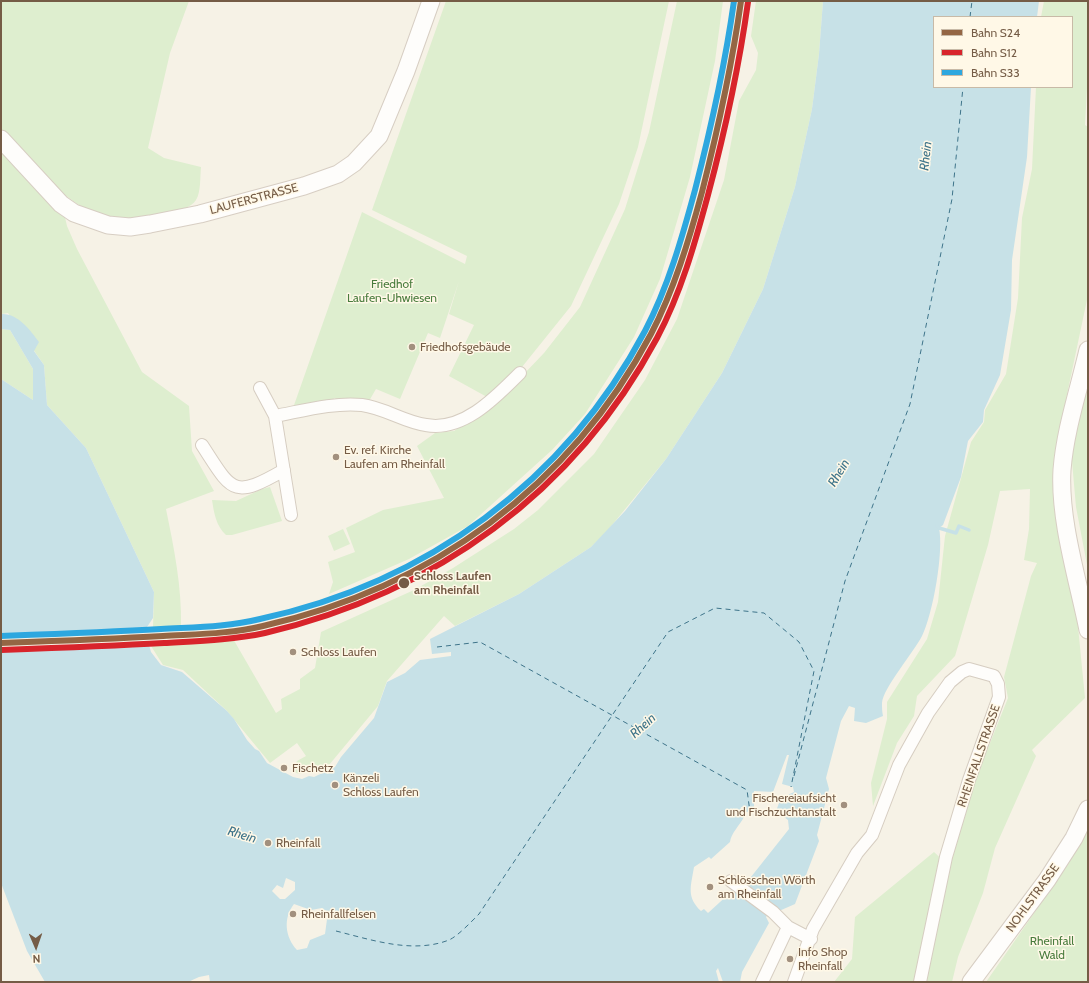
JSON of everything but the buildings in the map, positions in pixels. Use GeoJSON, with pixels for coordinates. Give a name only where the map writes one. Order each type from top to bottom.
{"type":"FeatureCollection","features":[{"type":"Feature","properties":{"kind":"street","name":"LAUFERSTRASSE"},"geometry":{"type":"LineString","coordinates":[[1,140],[61,204],[74,213],[108,225],[130,226],[173,220],[322,181],[338,174],[354,163],[379,136],[406,71],[431,1]]}},
{"type":"Feature","properties":{"kind":"street"},"geometry":{"type":"LineString","coordinates":[[1088,350],[1066,443],[1062,486],[1065,517],[1088,630]]}},
{"type":"Feature","properties":{"kind":"street"},"geometry":{"type":"LineString","coordinates":[[275,416],[310,410],[362,405],[425,425],[444,427],[460,422],[486,403],[520,373]]}},
{"type":"Feature","properties":{"kind":"street"},"geometry":{"type":"LineString","coordinates":[[260,388],[275,416],[292,515]]}},
{"type":"Feature","properties":{"kind":"street"},"geometry":{"type":"LineString","coordinates":[[202,445],[227,483],[235,487],[246,488],[266,480],[284,470]]}},
{"type":"Feature","properties":{"kind":"street","name":"RHEINFALLSTRASSE"},"geometry":{"type":"LineString","coordinates":[[811,939],[813,929],[857,853],[872,835],[890,787],[909,744],[950,682],[968,669],[994,676],[998,684],[999,697],[969,780],[950,844],[940,884],[920,982]]}},
{"type":"Feature","properties":{"kind":"street","name":"NOHLSTRASSE"},"geometry":{"type":"LineString","coordinates":[[971,982],[1047,880],[1070,845],[1088,809]]}},
{"type":"Feature","properties":{"kind":"street"},"geometry":{"type":"LineString","coordinates":[[731,881],[773,912],[788,927],[811,939],[794,982]]}},
{"type":"Feature","properties":{"kind":"street"},"geometry":{"type":"LineString","coordinates":[[762,982],[788,927]]}},
{"type":"Feature","properties":{"kind":"green space"},"geometry":{"type":"Polygon","coordinates":[[[1,1],[189,1],[170,53],[148,148],[164,158],[201,167],[200,188],[196,200],[191,205],[172,213],[147,217],[117,218],[90,211],[59,191],[67,226],[77,249],[142,372],[189,406],[192,451],[214,491],[166,509],[179,582],[181,627],[153,627],[154,592],[86,448],[47,405],[44,365],[8,313],[1,314],[1,1]]]}},
{"type":"Feature","properties":{"kind":"green space","name":"Friedhof Laufen-Uhwiesen"},"geometry":{"type":"Polygon","coordinates":[[[446,1],[669,1],[638,147],[619,204],[571,306],[522,367],[487,397],[449,376],[474,325],[449,314],[459,281],[440,338],[428,333],[400,399],[376,389],[369,401],[340,402],[335,398],[329,401],[293,408],[362,212],[465,264],[467,256],[372,210],[446,1]]]}},
{"type":"Feature","properties":{"kind":"green space"},"geometry":{"type":"Polygon","coordinates":[[[677,1],[723,1],[715,61],[690,177],[660,279],[634,337],[585,414],[552,450],[468,526],[409,559],[329,594],[333,582],[328,562],[355,552],[346,528],[383,510],[444,498],[417,446],[435,433],[454,431],[502,397],[544,353],[580,307],[625,209],[649,132],[677,1]]]}},
{"type":"Feature","properties":{"kind":"green space"},"geometry":{"type":"Polygon","coordinates":[[[756,1],[823,1],[819,54],[812,109],[795,187],[763,289],[722,373],[666,459],[604,535],[591,547],[519,594],[455,626],[444,616],[387,681],[378,706],[329,765],[299,774],[292,771],[297,761],[306,756],[297,743],[270,763],[227,711],[183,670],[163,665],[151,646],[168,645],[169,641],[232,637],[276,713],[282,709],[281,699],[300,689],[300,679],[315,668],[321,632],[414,590],[453,568],[514,529],[538,510],[594,454],[645,380],[677,319],[724,180],[739,101],[756,70],[758,53],[751,36],[756,1]]]}},
{"type":"Feature","properties":{"kind":"green space"},"geometry":{"type":"Polygon","coordinates":[[[1044,1],[1088,1],[1088,70],[1085,125],[1088,127],[1088,295],[1057,442],[1056,475],[1075,596],[1085,698],[1032,750],[1036,756],[995,848],[983,893],[958,957],[952,982],[834,982],[852,959],[855,917],[934,852],[949,866],[974,783],[1008,698],[1004,677],[1031,576],[1037,563],[1024,560],[1029,529],[1030,489],[1000,491],[988,545],[955,656],[917,696],[914,716],[897,743],[873,806],[871,783],[887,719],[887,702],[927,639],[938,602],[945,536],[971,442],[984,422],[985,410],[1006,374],[1018,298],[1022,218],[1032,169],[1036,88],[1073,88],[1073,16],[1041,16],[1044,1]]]}},
{"type":"Feature","properties":{"kind":"green space"},"geometry":{"type":"Polygon","coordinates":[[[1,329],[10,330],[33,369],[33,400],[1,379],[1,329]]]}},
{"type":"Feature","properties":{"kind":"green space"},"geometry":{"type":"Polygon","coordinates":[[[1088,376],[1088,570],[1076,507],[1071,450],[1088,376]]]}},
{"type":"Feature","properties":{"kind":"green space"},"geometry":{"type":"Polygon","coordinates":[[[270,487],[282,521],[232,535],[226,535],[218,523],[212,500],[236,501],[270,487]]]}},
{"type":"Feature","properties":{"kind":"green space"},"geometry":{"type":"Polygon","coordinates":[[[343,529],[350,544],[334,551],[328,536],[343,529]]]}},
{"type":"Feature","properties":{"kind":"green space","name":"Rheinfall Wald"},"geometry":{"type":"Polygon","coordinates":[[[1088,821],[1088,982],[986,982],[1069,863],[1088,821]]]}},
{"type":"Feature","properties":{"kind":"water","name":"Rhein"},"geometry":{"type":"Polygon","coordinates":[[[823,1],[1039,1],[1037,16],[933,16],[933,88],[1031,88],[1027,157],[1012,260],[1011,310],[1000,375],[984,410],[983,422],[968,441],[961,477],[943,525],[939,528],[939,566],[934,598],[922,636],[893,679],[884,696],[882,703],[883,716],[866,723],[854,721],[855,708],[849,706],[841,721],[826,778],[829,789],[817,835],[819,841],[795,904],[779,911],[773,907],[766,917],[769,923],[742,972],[740,982],[723,982],[718,968],[716,971],[719,982],[210,982],[209,975],[199,977],[188,982],[45,982],[27,951],[1,883],[1,379],[33,400],[33,369],[10,330],[1,329],[1,314],[7,314],[18,319],[28,328],[39,342],[34,351],[44,365],[47,405],[86,448],[154,592],[153,618],[147,627],[147,638],[151,652],[161,665],[182,672],[227,711],[234,719],[247,740],[255,749],[259,751],[267,763],[293,777],[302,779],[309,776],[314,777],[335,767],[341,757],[374,718],[387,682],[405,673],[420,660],[451,656],[451,652],[432,654],[430,639],[519,594],[591,547],[625,511],[666,459],[722,373],[763,289],[795,187],[812,109],[819,54],[823,1]],[[787,755],[773,792],[754,791],[754,811],[746,812],[745,807],[741,807],[739,815],[744,817],[734,832],[730,842],[711,859],[709,857],[694,867],[691,896],[696,906],[701,911],[704,909],[708,913],[731,892],[730,891],[747,882],[789,829],[788,820],[776,811],[781,798],[794,792],[793,787],[782,784],[789,755],[787,755]],[[286,878],[283,888],[277,885],[272,891],[280,899],[285,899],[295,890],[295,882],[286,878]],[[294,904],[288,915],[287,927],[290,939],[297,950],[307,948],[310,940],[325,934],[328,912],[322,908],[311,910],[294,904]]]}},
{"type":"Feature","properties":{"kind":"pier"},"geometry":{"type":"Polygon","coordinates":[[[149,629],[151,645],[1,650],[1,635],[149,629]]]}},
{"type":"Feature","properties":{"kind":"waterway"},"geometry":{"type":"LineString","coordinates":[[937,526],[956,533],[959,526],[969,530]]}},
{"type":"Feature","properties":{"kind":"ferry route"},"geometry":{"type":"LineString","coordinates":[[970,16],[972,1]]}},
{"type":"Feature","properties":{"kind":"ferry route"},"geometry":{"type":"LineString","coordinates":[[794,776],[845,581],[910,404],[952,199],[963,88]]}},
{"type":"Feature","properties":{"kind":"ferry route"},"geometry":{"type":"LineString","coordinates":[[336,931],[407,946],[435,944],[449,940],[461,932],[479,914],[668,632],[715,608],[764,613],[799,642],[814,671],[791,787]]}},
{"type":"Feature","properties":{"kind":"ferry route"},"geometry":{"type":"LineString","coordinates":[[437,647],[480,642],[747,790],[750,812]]}},
{"type":"Feature","properties":{"kind":"rail line","name":"S33"},"geometry":{"type":"LineString","coordinates":[[1,636],[223,625],[248,622],[321,602],[379,580],[434,552],[485,518],[532,479],[574,435],[612,385],[645,331],[661,297],[680,244],[701,167],[722,73],[734,1]]}},
{"type":"Feature","properties":{"kind":"rail line","name":"S24"},"geometry":{"type":"LineString","coordinates":[[1,643],[226,632],[251,629],[325,609],[383,586],[438,557],[490,523],[537,484],[580,439],[618,389],[651,334],[667,300],[686,246],[708,168],[729,73],[741,1]]}},
{"type":"Feature","properties":{"kind":"rail line","name":"S12"},"geometry":{"type":"LineString","coordinates":[[1,650],[228,639],[265,633],[327,615],[386,592],[442,563],[494,529],[541,489],[585,444],[623,394],[666,321],[680,286],[692,249],[714,171],[736,75],[748,2]]}},
{"type":"Feature","properties":{"kind":"place","name":"Friedhofsgebäude"},"geometry":{"type":"Point","coordinates":[412,347]}},
{"type":"Feature","properties":{"kind":"place","name":"Ev. ref. Kirche Laufen am Rheinfall"},"geometry":{"type":"Point","coordinates":[336,457]}},
{"type":"Feature","properties":{"kind":"place","name":"Schloss Laufen am Rheinfall"},"geometry":{"type":"Point","coordinates":[404,583]}},
{"type":"Feature","properties":{"kind":"place","name":"Schloss Laufen"},"geometry":{"type":"Point","coordinates":[293,652]}},
{"type":"Feature","properties":{"kind":"place","name":"Fischetz"},"geometry":{"type":"Point","coordinates":[284,768]}},
{"type":"Feature","properties":{"kind":"place","name":"Känzeli Schloss Laufen"},"geometry":{"type":"Point","coordinates":[335,785]}},
{"type":"Feature","properties":{"kind":"place","name":"Fischereiaufsicht und Fischzuchtanstalt"},"geometry":{"type":"Point","coordinates":[844,805]}},
{"type":"Feature","properties":{"kind":"place","name":"Rheinfall"},"geometry":{"type":"Point","coordinates":[268,843]}},
{"type":"Feature","properties":{"kind":"place","name":"Schlösschen Wörth am Rheinfall"},"geometry":{"type":"Point","coordinates":[710,887]}},
{"type":"Feature","properties":{"kind":"place","name":"Rheinfallfelsen"},"geometry":{"type":"Point","coordinates":[293,914]}},
{"type":"Feature","properties":{"kind":"place","name":"Info Shop Rheinfall"},"geometry":{"type":"Point","coordinates":[790,959]}}]}
